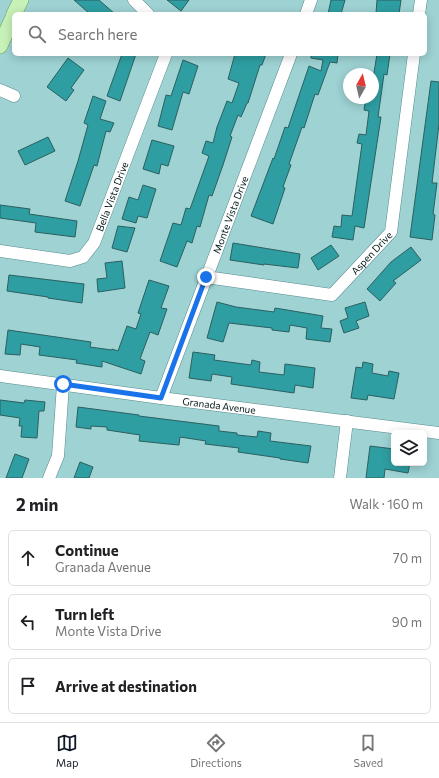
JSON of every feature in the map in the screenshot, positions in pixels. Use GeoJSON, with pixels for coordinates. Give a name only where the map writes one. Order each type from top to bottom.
{"type":"FeatureCollection","features":[{"type":"Feature","properties":{"kind":"main road"},"geometry":{"type":"LineString","coordinates":[[15,12],[21,0]]}},
{"type":"Feature","properties":{"kind":"main road"},"geometry":{"type":"LineString","coordinates":[[0,46],[12,19]]}},
{"type":"Feature","properties":{"kind":"street"},"geometry":{"type":"LineString","coordinates":[[134,0],[146,12]]}},
{"type":"Feature","properties":{"kind":"street"},"geometry":{"type":"LineString","coordinates":[[307,12],[311,0]]}},
{"type":"Feature","properties":{"kind":"street"},"geometry":{"type":"LineString","coordinates":[[419,12],[421,0]]}},
{"type":"Feature","properties":{"kind":"street","name":"Bella Vista Drive"},"geometry":{"type":"LineString","coordinates":[[0,251],[70,261],[83,258],[94,244],[165,56]]}},
{"type":"Feature","properties":{"kind":"street","name":"Monte Vista Drive"},"geometry":{"type":"LineString","coordinates":[[161,398],[290,56]]}},
{"type":"Feature","properties":{"kind":"street","name":"Aspen Drive"},"geometry":{"type":"LineString","coordinates":[[206,277],[332,295],[391,232],[414,56]]}},
{"type":"Feature","properties":{"kind":"street"},"geometry":{"type":"LineString","coordinates":[[0,90],[14,96]]}},
{"type":"Feature","properties":{"kind":"street","name":"Granada Avenue"},"geometry":{"type":"LineString","coordinates":[[0,376],[439,433]]}},
{"type":"Feature","properties":{"kind":"street"},"geometry":{"type":"LineString","coordinates":[[49,478],[58,456],[63,384]]}},
{"type":"Feature","properties":{"kind":"street"},"geometry":{"type":"LineString","coordinates":[[340,478],[347,421]]}},
{"type":"Feature","properties":{"kind":"building"},"geometry":{"type":"Polygon","coordinates":[[[74,0],[99,0],[113,12],[88,12],[74,0]]]}},
{"type":"Feature","properties":{"kind":"building"},"geometry":{"type":"Polygon","coordinates":[[[167,0],[189,0],[181,11],[167,0]]]}},
{"type":"Feature","properties":{"kind":"building"},"geometry":{"type":"Polygon","coordinates":[[[331,0],[345,0],[342,12],[328,12],[331,0]]]}},
{"type":"Feature","properties":{"kind":"building"},"geometry":{"type":"Polygon","coordinates":[[[377,0],[401,0],[399,12],[376,12],[377,0]]]}},
{"type":"Feature","properties":{"kind":"building"},"geometry":{"type":"Polygon","coordinates":[[[121,56],[135,56],[120,101],[107,96],[121,56]]]}},
{"type":"Feature","properties":{"kind":"building"},"geometry":{"type":"Polygon","coordinates":[[[234,56],[265,56],[262,65],[260,65],[248,103],[241,117],[238,115],[230,136],[232,137],[223,165],[212,196],[209,195],[200,227],[197,226],[192,243],[187,241],[177,267],[160,261],[173,223],[181,225],[186,208],[190,209],[209,156],[202,153],[206,141],[213,143],[217,127],[227,101],[232,103],[239,83],[228,79],[234,56]]]}},
{"type":"Feature","properties":{"kind":"building"},"geometry":{"type":"Polygon","coordinates":[[[311,56],[338,56],[337,63],[330,62],[318,95],[315,94],[304,128],[302,127],[289,164],[291,165],[283,187],[285,188],[273,224],[251,216],[285,127],[288,128],[309,66],[321,71],[323,60],[311,58],[311,56]]]}},
{"type":"Feature","properties":{"kind":"building"},"geometry":{"type":"Polygon","coordinates":[[[377,56],[390,56],[387,75],[384,74],[378,117],[381,117],[364,228],[355,226],[353,240],[332,237],[334,226],[341,227],[342,215],[352,216],[362,144],[357,143],[359,134],[366,135],[369,111],[364,110],[365,104],[379,104],[379,68],[375,68],[377,56]]]}},
{"type":"Feature","properties":{"kind":"building"},"geometry":{"type":"Polygon","coordinates":[[[68,58],[84,70],[71,88],[74,90],[66,101],[47,87],[68,58]]]}},
{"type":"Feature","properties":{"kind":"building"},"geometry":{"type":"Polygon","coordinates":[[[183,60],[198,66],[189,94],[183,92],[172,130],[158,126],[166,95],[171,96],[183,60]]]}},
{"type":"Feature","properties":{"kind":"building"},"geometry":{"type":"Polygon","coordinates":[[[431,81],[439,82],[439,124],[432,183],[437,183],[433,214],[435,215],[432,240],[410,237],[431,81]]]}},
{"type":"Feature","properties":{"kind":"building"},"geometry":{"type":"Polygon","coordinates":[[[93,96],[106,101],[100,119],[114,123],[110,132],[106,131],[97,166],[94,165],[80,206],[65,201],[88,125],[84,123],[93,96]]]}},
{"type":"Feature","properties":{"kind":"building"},"geometry":{"type":"Polygon","coordinates":[[[48,137],[55,151],[25,165],[18,151],[48,137]]]}},
{"type":"Feature","properties":{"kind":"building"},"geometry":{"type":"Polygon","coordinates":[[[152,140],[174,146],[168,166],[161,164],[159,174],[143,169],[152,140]]]}},
{"type":"Feature","properties":{"kind":"building"},"geometry":{"type":"Polygon","coordinates":[[[143,185],[156,189],[147,218],[138,216],[136,223],[122,219],[129,197],[138,200],[143,185]]]}},
{"type":"Feature","properties":{"kind":"building"},"geometry":{"type":"Polygon","coordinates":[[[0,205],[30,209],[29,214],[77,221],[75,237],[35,232],[36,223],[0,218],[0,205]]]}},
{"type":"Feature","properties":{"kind":"building"},"geometry":{"type":"Polygon","coordinates":[[[118,226],[135,228],[127,252],[112,248],[118,226]]]}},
{"type":"Feature","properties":{"kind":"building"},"geometry":{"type":"Polygon","coordinates":[[[233,243],[300,254],[298,268],[230,260],[233,243]]]}},
{"type":"Feature","properties":{"kind":"building"},"geometry":{"type":"Polygon","coordinates":[[[331,245],[339,256],[318,270],[311,258],[331,245]]]}},
{"type":"Feature","properties":{"kind":"building"},"geometry":{"type":"Polygon","coordinates":[[[411,247],[421,260],[393,281],[396,283],[380,301],[367,289],[391,262],[411,247]]]}},
{"type":"Feature","properties":{"kind":"building"},"geometry":{"type":"Polygon","coordinates":[[[122,261],[125,288],[98,292],[97,279],[107,278],[105,263],[122,261]]]}},
{"type":"Feature","properties":{"kind":"building"},"geometry":{"type":"Polygon","coordinates":[[[9,275],[84,284],[82,303],[7,291],[9,275]]]}},
{"type":"Feature","properties":{"kind":"building"},"geometry":{"type":"Polygon","coordinates":[[[149,280],[169,286],[161,308],[167,309],[158,335],[150,332],[140,359],[145,361],[141,374],[102,361],[102,367],[76,363],[77,360],[39,355],[40,347],[21,344],[20,355],[5,354],[8,330],[91,342],[90,347],[118,351],[127,326],[136,329],[141,314],[138,313],[149,280]]]}},
{"type":"Feature","properties":{"kind":"building"},"geometry":{"type":"Polygon","coordinates":[[[217,302],[236,307],[274,312],[275,308],[323,316],[321,328],[332,329],[330,342],[306,339],[307,328],[290,325],[289,332],[272,330],[272,328],[229,323],[223,342],[207,338],[217,302]]]}},
{"type":"Feature","properties":{"kind":"building"},"geometry":{"type":"Polygon","coordinates":[[[365,302],[369,316],[356,321],[359,328],[344,333],[340,321],[348,318],[345,308],[365,302]]]}},
{"type":"Feature","properties":{"kind":"building"},"geometry":{"type":"Polygon","coordinates":[[[193,352],[215,355],[214,360],[251,365],[252,360],[260,362],[259,372],[284,375],[285,364],[315,368],[313,388],[295,385],[294,393],[231,384],[232,377],[212,374],[211,381],[189,378],[193,352]]]}},
{"type":"Feature","properties":{"kind":"building"},"geometry":{"type":"Polygon","coordinates":[[[363,362],[373,364],[372,373],[388,376],[389,371],[399,373],[394,399],[368,395],[367,400],[351,398],[356,367],[362,368],[363,362]]]}},
{"type":"Feature","properties":{"kind":"building"},"geometry":{"type":"Polygon","coordinates":[[[0,400],[24,403],[25,400],[45,402],[44,411],[39,411],[37,438],[21,437],[22,426],[19,426],[20,418],[0,415],[0,400]]]}},
{"type":"Feature","properties":{"kind":"building"},"geometry":{"type":"Polygon","coordinates":[[[78,407],[219,426],[219,431],[237,433],[237,435],[257,437],[258,431],[271,433],[270,441],[311,446],[308,463],[238,452],[239,448],[205,444],[206,441],[180,437],[179,445],[139,441],[140,435],[107,430],[107,427],[91,426],[91,429],[76,427],[78,407]]]}},
{"type":"Feature","properties":{"kind":"building"},"geometry":{"type":"Polygon","coordinates":[[[370,446],[391,449],[391,466],[409,466],[408,473],[385,469],[384,478],[366,478],[370,446]]]}},
{"type":"Feature","properties":{"kind":"building"},"geometry":{"type":"Polygon","coordinates":[[[15,454],[29,459],[22,478],[6,478],[15,454]]]}},
{"type":"Feature","properties":{"kind":"building"},"geometry":{"type":"Polygon","coordinates":[[[80,462],[93,467],[89,478],[74,478],[80,462]]]}},
{"type":"Feature","properties":{"kind":"route"},"geometry":{"type":"LineString","coordinates":[[63,384],[161,398],[206,277]]}}]}
